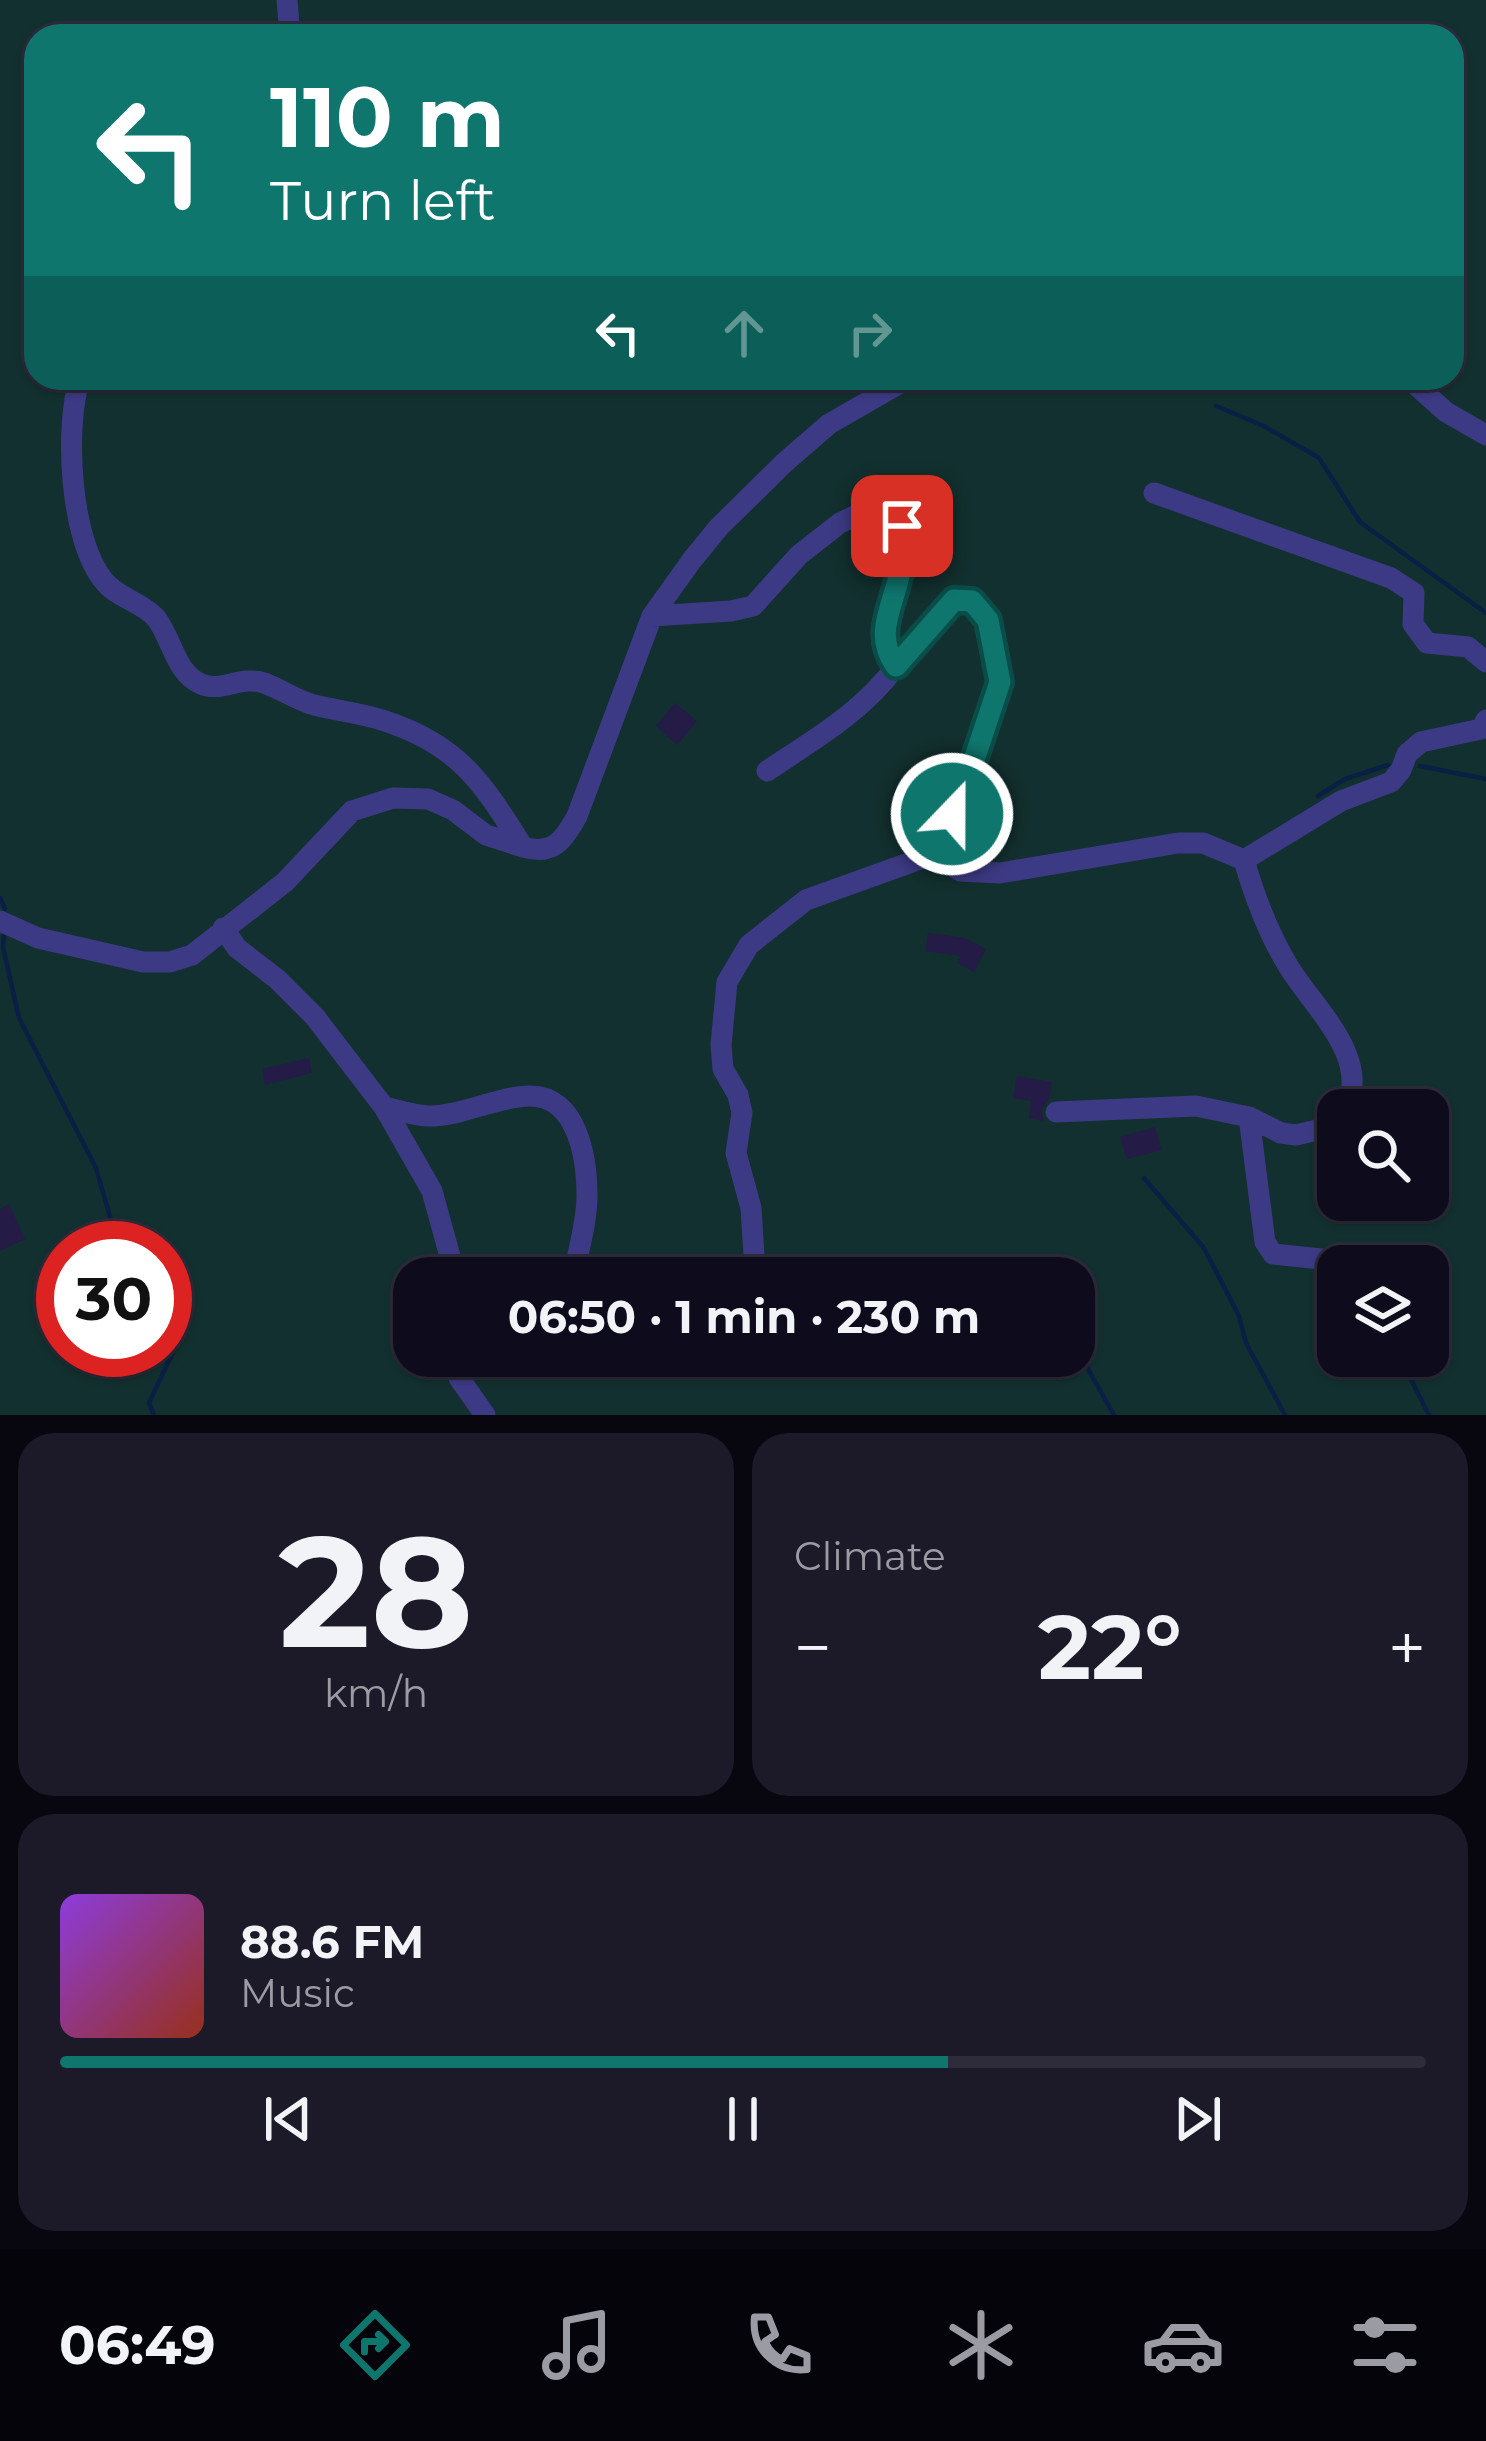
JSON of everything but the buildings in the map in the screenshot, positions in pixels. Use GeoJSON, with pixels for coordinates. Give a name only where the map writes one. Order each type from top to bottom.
{"type":"FeatureCollection","features":[{"type":"Feature","properties":{"kind":"street"},"geometry":{"type":"LineString","coordinates":[[76,390],[72,460],[82,539],[90,562],[107,586],[152,613],[184,672],[210,687],[250,680],[264,683],[310,704],[421,734],[448,751],[482,783],[523,847]]}},
{"type":"Feature","properties":{"kind":"street"},"geometry":{"type":"LineString","coordinates":[[0,921],[38,938],[143,962],[170,962],[192,955],[285,882],[352,811],[393,798],[428,799],[453,810],[486,835],[534,850],[553,848],[564,840],[577,816],[652,616],[692,560],[719,527],[829,424],[888,390]]}},
{"type":"Feature","properties":{"kind":"street"},"geometry":{"type":"LineString","coordinates":[[1422,390],[1486,435]]}},
{"type":"Feature","properties":{"kind":"street"},"geometry":{"type":"LineString","coordinates":[[1154,494],[1391,578],[1414,593],[1413,624],[1427,643],[1468,647],[1486,662]]}},
{"type":"Feature","properties":{"kind":"street"},"geometry":{"type":"LineString","coordinates":[[652,616],[752,606],[799,555],[840,523],[877,505],[894,510],[902,526],[901,568],[887,612],[886,652],[896,666]]}},
{"type":"Feature","properties":{"kind":"street"},"geometry":{"type":"LineString","coordinates":[[754,1257],[751,1208],[736,1153],[742,1113],[738,1095],[722,1069],[727,982],[749,945],[806,900],[934,854],[969,775],[1000,682],[988,620],[972,601],[954,600],[883,685],[842,721],[767,770]]}},
{"type":"Feature","properties":{"kind":"street"},"geometry":{"type":"LineString","coordinates":[[1244,860],[1342,801],[1391,782],[1407,754],[1421,742],[1481,729],[1486,720]]}},
{"type":"Feature","properties":{"kind":"street"},"geometry":{"type":"LineString","coordinates":[[934,854],[960,871],[1000,873],[1178,843],[1203,843],[1244,860]]}},
{"type":"Feature","properties":{"kind":"street"},"geometry":{"type":"LineString","coordinates":[[1244,860],[1286,963],[1346,1051],[1353,1089]]}},
{"type":"Feature","properties":{"kind":"street"},"geometry":{"type":"LineString","coordinates":[[224,928],[237,948],[315,1017],[384,1107],[433,1191],[450,1257]]}},
{"type":"Feature","properties":{"kind":"street"},"geometry":{"type":"LineString","coordinates":[[384,1107],[427,1116],[528,1096],[550,1098],[567,1111],[580,1144],[587,1197],[577,1257]]}},
{"type":"Feature","properties":{"kind":"street"},"geometry":{"type":"LineString","coordinates":[[1056,1112],[1196,1106],[1249,1117],[1281,1133],[1317,1130]]}},
{"type":"Feature","properties":{"kind":"street"},"geometry":{"type":"LineString","coordinates":[[1249,1117],[1265,1242],[1273,1254],[1317,1259]]}},
{"type":"Feature","properties":{"kind":"street"},"geometry":{"type":"LineString","coordinates":[[459,1377],[485,1415]]}},
{"type":"Feature","properties":{"kind":"green space"},"geometry":{"type":"Polygon","coordinates":[[[0,0],[1486,0],[1486,1415],[0,1415],[0,0]]]}},
{"type":"Feature","properties":{"kind":"waterway"},"geometry":{"type":"LineString","coordinates":[[1216,406],[1264,426],[1319,458],[1360,522],[1486,613]]}},
{"type":"Feature","properties":{"kind":"waterway"},"geometry":{"type":"LineString","coordinates":[[1318,796],[1345,779],[1388,765]]}},
{"type":"Feature","properties":{"kind":"waterway"},"geometry":{"type":"LineString","coordinates":[[1420,766],[1486,779]]}},
{"type":"Feature","properties":{"kind":"waterway"},"geometry":{"type":"LineString","coordinates":[[0,898],[5,909]]}},
{"type":"Feature","properties":{"kind":"waterway"},"geometry":{"type":"LineString","coordinates":[[4,935],[19,1018],[96,1168],[111,1221]]}},
{"type":"Feature","properties":{"kind":"waterway"},"geometry":{"type":"LineString","coordinates":[[1144,1178],[1204,1248],[1239,1316],[1246,1343],[1285,1415]]}},
{"type":"Feature","properties":{"kind":"waterway"},"geometry":{"type":"LineString","coordinates":[[154,1415],[149,1403],[161,1377]]}},
{"type":"Feature","properties":{"kind":"waterway"},"geometry":{"type":"LineString","coordinates":[[1093,1377],[1114,1415]]}},
{"type":"Feature","properties":{"kind":"waterway"},"geometry":{"type":"LineString","coordinates":[[1410,1377],[1429,1415]]}},
{"type":"Feature","properties":{"kind":"route"},"geometry":{"type":"LineString","coordinates":[[902,526],[901,568],[887,612],[886,652],[896,666],[954,600],[972,601],[988,620],[1000,682],[952,814]]}}]}
